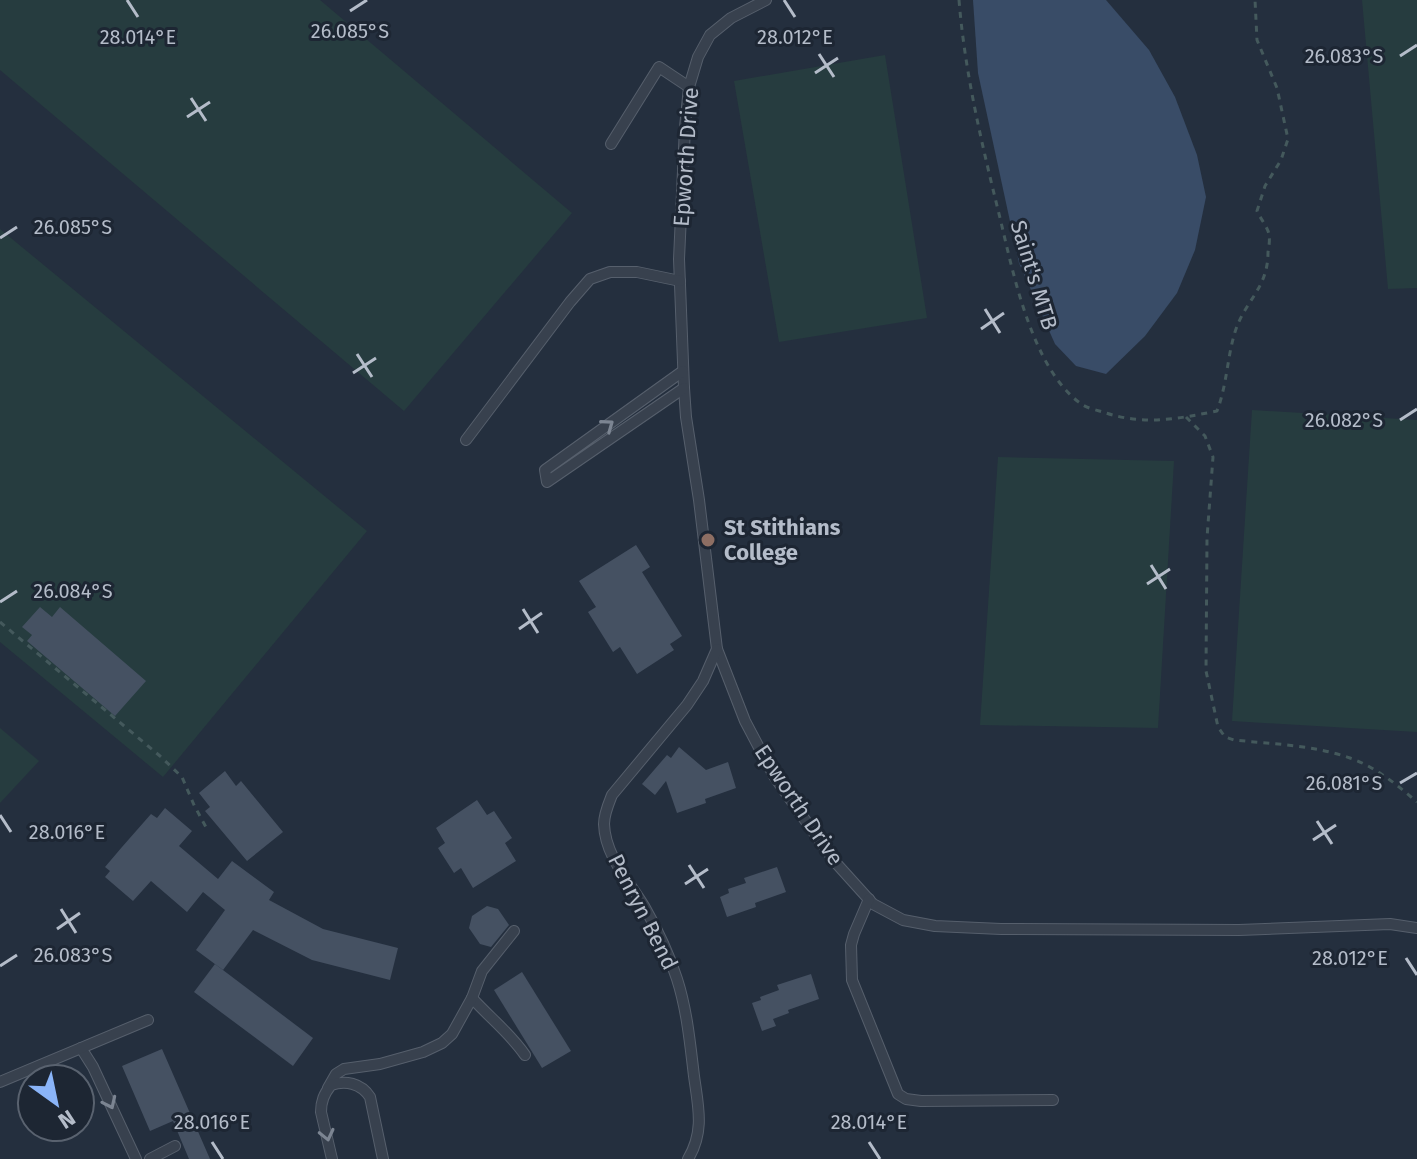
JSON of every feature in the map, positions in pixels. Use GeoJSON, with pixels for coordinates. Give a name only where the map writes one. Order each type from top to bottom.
{"type":"FeatureCollection","features":[{"type":"Feature","properties":{"kind":"lane","name":"Epworth Drive"},"geometry":{"type":"LineString","coordinates":[[766,0],[731,18],[710,35],[698,57],[689,87],[685,127],[680,281],[686,417],[717,649],[745,721],[774,776],[836,863],[873,904],[903,920],[935,926],[1017,929],[1239,930],[1390,924],[1417,928]]}},
{"type":"Feature","properties":{"kind":"lane"},"geometry":{"type":"LineString","coordinates":[[611,144],[659,67],[689,87]]}},
{"type":"Feature","properties":{"kind":"lane"},"geometry":{"type":"LineString","coordinates":[[466,440],[590,279],[610,272],[637,272],[680,281]]}},
{"type":"Feature","properties":{"kind":"lane"},"geometry":{"type":"LineString","coordinates":[[683,371],[546,476],[684,388]]}},
{"type":"Feature","properties":{"kind":"lane","name":"Penryn Bend"},"geometry":{"type":"LineString","coordinates":[[688,1159],[699,1132],[698,1107],[686,1014],[677,978],[643,905],[618,867],[607,843],[604,825],[612,795],[687,705],[703,681],[717,649]]}},
{"type":"Feature","properties":{"kind":"lane"},"geometry":{"type":"LineString","coordinates":[[869,899],[851,945],[852,980],[898,1094],[906,1099],[921,1101],[1053,1100]]}},
{"type":"Feature","properties":{"kind":"lane"},"geometry":{"type":"LineString","coordinates":[[332,1159],[321,1112],[322,1099],[336,1074],[344,1069],[380,1064],[423,1052],[442,1043],[452,1034],[472,998],[482,971],[514,931]]}},
{"type":"Feature","properties":{"kind":"lane"},"geometry":{"type":"LineString","coordinates":[[472,998],[503,1027],[525,1055]]}},
{"type":"Feature","properties":{"kind":"lane"},"geometry":{"type":"LineString","coordinates":[[0,1082],[148,1020]]}},
{"type":"Feature","properties":{"kind":"lane"},"geometry":{"type":"LineString","coordinates":[[81,1048],[136,1159]]}},
{"type":"Feature","properties":{"kind":"lane"},"geometry":{"type":"LineString","coordinates":[[328,1088],[334,1083],[343,1083],[365,1089],[370,1097],[383,1159]]}},
{"type":"Feature","properties":{"kind":"lane"},"geometry":{"type":"LineString","coordinates":[[150,1159],[175,1146]]}},
{"type":"Feature","properties":{"kind":"path","name":"Saint's MTB"},"geometry":{"type":"LineString","coordinates":[[959,0],[968,76],[983,151],[1013,271],[1040,352],[1059,382],[1082,405],[1113,415],[1150,421],[1217,411],[1224,394],[1227,362],[1236,328],[1264,281],[1269,234],[1257,211],[1265,186],[1281,160],[1288,139],[1277,88],[1257,40],[1255,0]]}},
{"type":"Feature","properties":{"kind":"path"},"geometry":{"type":"LineString","coordinates":[[1186,417],[1205,436],[1213,457],[1207,538],[1206,671],[1218,727],[1225,737],[1234,740],[1330,752],[1352,758],[1380,773],[1417,802]]}},
{"type":"Feature","properties":{"kind":"path"},"geometry":{"type":"LineString","coordinates":[[0,622],[182,777],[207,829]]}},
{"type":"Feature","properties":{"kind":"green space"},"geometry":{"type":"Polygon","coordinates":[[[0,0],[320,0],[572,213],[404,411],[0,70],[0,0]]]}},
{"type":"Feature","properties":{"kind":"green space"},"geometry":{"type":"Polygon","coordinates":[[[1362,0],[1417,0],[1417,288],[1388,289],[1362,0]]]}},
{"type":"Feature","properties":{"kind":"green space"},"geometry":{"type":"Polygon","coordinates":[[[885,55],[927,318],[779,342],[734,81],[885,55]]]}},
{"type":"Feature","properties":{"kind":"green space"},"geometry":{"type":"Polygon","coordinates":[[[0,229],[367,531],[163,777],[0,642],[0,229]]]}},
{"type":"Feature","properties":{"kind":"green space"},"geometry":{"type":"Polygon","coordinates":[[[1252,410],[1417,420],[1417,732],[1232,721],[1252,410]]]}},
{"type":"Feature","properties":{"kind":"green space"},"geometry":{"type":"Polygon","coordinates":[[[998,457],[1174,461],[1158,728],[980,725],[998,457]]]}},
{"type":"Feature","properties":{"kind":"green space"},"geometry":{"type":"Polygon","coordinates":[[[0,728],[39,761],[0,803],[0,728]]]}},
{"type":"Feature","properties":{"kind":"water"},"geometry":{"type":"Polygon","coordinates":[[[973,0],[1106,0],[1149,50],[1175,97],[1197,155],[1206,197],[1195,250],[1177,293],[1145,336],[1106,374],[1076,366],[1055,344],[1019,263],[978,73],[973,0]]]}},
{"type":"Feature","properties":{"kind":"building"},"geometry":{"type":"Polygon","coordinates":[[[636,545],[650,567],[642,572],[682,636],[670,644],[674,650],[637,674],[620,647],[613,652],[588,612],[596,607],[579,581],[636,545]]]}},
{"type":"Feature","properties":{"kind":"building"},"geometry":{"type":"Polygon","coordinates":[[[40,607],[52,617],[60,607],[146,681],[115,716],[27,641],[32,635],[22,627],[40,607]]]}},
{"type":"Feature","properties":{"kind":"building"},"geometry":{"type":"Polygon","coordinates":[[[679,747],[706,770],[728,762],[736,788],[677,813],[666,781],[655,795],[642,784],[667,755],[671,758],[679,747]]]}},
{"type":"Feature","properties":{"kind":"building"},"geometry":{"type":"Polygon","coordinates":[[[225,771],[236,786],[241,781],[283,832],[247,861],[205,811],[210,807],[199,793],[225,771]]]}},
{"type":"Feature","properties":{"kind":"building"},"geometry":{"type":"Polygon","coordinates":[[[477,800],[487,815],[494,811],[512,838],[505,843],[516,861],[473,888],[461,868],[454,873],[438,848],[445,843],[436,828],[477,800]]]}},
{"type":"Feature","properties":{"kind":"building"},"geometry":{"type":"Polygon","coordinates":[[[165,808],[192,831],[179,846],[218,879],[232,861],[274,892],[269,900],[323,929],[398,948],[390,980],[312,960],[253,930],[223,970],[196,950],[225,910],[203,892],[187,912],[151,881],[133,901],[105,877],[110,871],[105,867],[122,847],[151,814],[157,818],[165,808]]]}},
{"type":"Feature","properties":{"kind":"building"},"geometry":{"type":"Polygon","coordinates":[[[777,867],[786,892],[727,917],[720,897],[729,893],[728,889],[746,883],[744,878],[777,867]]]}},
{"type":"Feature","properties":{"kind":"building"},"geometry":{"type":"Polygon","coordinates":[[[487,906],[498,909],[509,925],[491,947],[480,944],[469,928],[472,916],[487,906]]]}},
{"type":"Feature","properties":{"kind":"building"},"geometry":{"type":"Polygon","coordinates":[[[215,964],[313,1038],[293,1066],[194,992],[215,964]]]}},
{"type":"Feature","properties":{"kind":"building"},"geometry":{"type":"Polygon","coordinates":[[[522,972],[571,1051],[542,1068],[494,990],[522,972]]]}},
{"type":"Feature","properties":{"kind":"building"},"geometry":{"type":"Polygon","coordinates":[[[811,974],[819,999],[788,1010],[789,1013],[773,1019],[776,1026],[762,1031],[752,1003],[779,990],[777,985],[811,974]]]}},
{"type":"Feature","properties":{"kind":"building"},"geometry":{"type":"Polygon","coordinates":[[[162,1049],[210,1159],[189,1159],[173,1121],[150,1131],[122,1066],[162,1049]]]}},
{"type":"Feature","properties":{"kind":"place","name":"St Stithians College"},"geometry":{"type":"Point","coordinates":[708,540]}}]}
